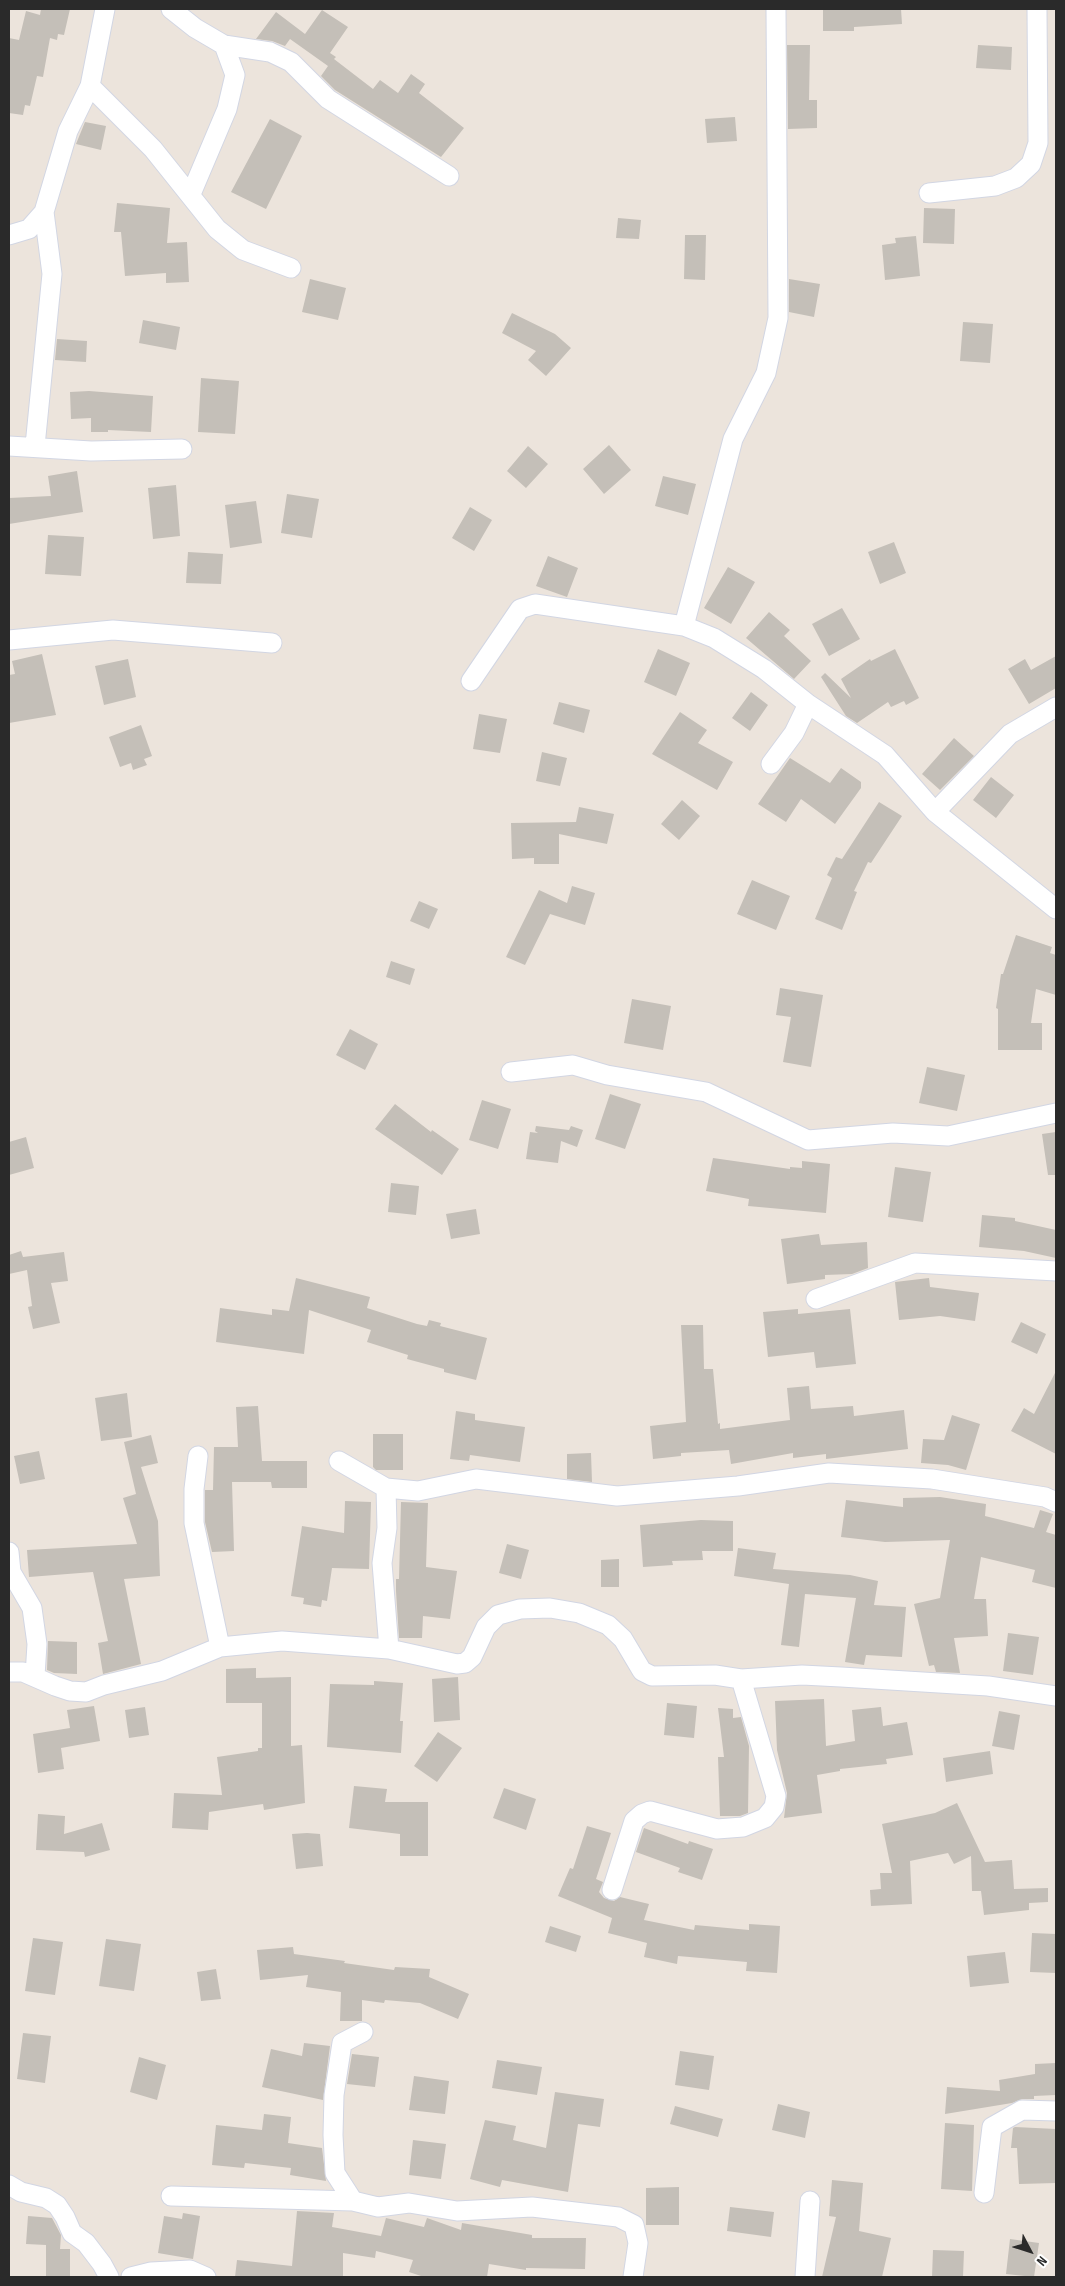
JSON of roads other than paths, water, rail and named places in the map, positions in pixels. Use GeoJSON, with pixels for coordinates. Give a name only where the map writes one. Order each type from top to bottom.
{"type":"FeatureCollection","features":[{"type":"Feature","properties":{"kind":"street"},"geometry":{"type":"LineString","coordinates":[[35,446],[52,274],[44,212],[68,131],[90,86],[105,9]]}},
{"type":"Feature","properties":{"kind":"street"},"geometry":{"type":"LineString","coordinates":[[170,9],[195,28],[224,45],[270,52],[291,62],[328,99],[449,176]]}},
{"type":"Feature","properties":{"kind":"street"},"geometry":{"type":"LineString","coordinates":[[684,626],[733,439],[766,373],[778,318],[776,9]]}},
{"type":"Feature","properties":{"kind":"street"},"geometry":{"type":"LineString","coordinates":[[929,194],[995,186],[1016,178],[1031,164],[1038,143],[1037,9]]}},
{"type":"Feature","properties":{"kind":"street"},"geometry":{"type":"LineString","coordinates":[[191,194],[227,109],[233,83],[234,75],[224,45]]}},
{"type":"Feature","properties":{"kind":"street"},"geometry":{"type":"LineString","coordinates":[[90,86],[153,149],[191,194],[217,229],[243,250],[291,268]]}},
{"type":"Feature","properties":{"kind":"street"},"geometry":{"type":"LineString","coordinates":[[9,235],[29,229],[44,212]]}},
{"type":"Feature","properties":{"kind":"street"},"geometry":{"type":"LineString","coordinates":[[9,446],[35,446],[91,451],[182,449]]}},
{"type":"Feature","properties":{"kind":"street"},"geometry":{"type":"LineString","coordinates":[[471,681],[520,609],[535,604],[684,626],[714,638],[764,669],[808,704],[886,755],[935,812],[1056,909]]}},
{"type":"Feature","properties":{"kind":"street"},"geometry":{"type":"LineString","coordinates":[[9,640],[113,630],[272,643]]}},
{"type":"Feature","properties":{"kind":"street"},"geometry":{"type":"LineString","coordinates":[[771,764],[794,733],[808,704]]}},
{"type":"Feature","properties":{"kind":"street"},"geometry":{"type":"LineString","coordinates":[[935,812],[1010,734],[1056,707]]}},
{"type":"Feature","properties":{"kind":"street"},"geometry":{"type":"LineString","coordinates":[[511,1072],[573,1065],[607,1075],[706,1092],[808,1140],[893,1133],[948,1136],[1056,1112]]}},
{"type":"Feature","properties":{"kind":"street"},"geometry":{"type":"LineString","coordinates":[[816,1299],[915,1264],[1056,1270]]}},
{"type":"Feature","properties":{"kind":"street"},"geometry":{"type":"LineString","coordinates":[[198,1456],[194,1489],[194,1523],[220,1647]]}},
{"type":"Feature","properties":{"kind":"street"},"geometry":{"type":"LineString","coordinates":[[339,1461],[386,1488],[418,1491],[476,1480],[617,1496],[738,1486],[829,1473],[932,1479],[1045,1498],[1056,1502]]}},
{"type":"Feature","properties":{"kind":"street"},"geometry":{"type":"LineString","coordinates":[[386,1488],[388,1528],[382,1563],[389,1649]]}},
{"type":"Feature","properties":{"kind":"street"},"geometry":{"type":"LineString","coordinates":[[9,1552],[11,1572],[32,1608],[37,1644],[35,1676]]}},
{"type":"Feature","properties":{"kind":"street"},"geometry":{"type":"LineString","coordinates":[[9,1672],[23,1672],[70,1691],[86,1692],[104,1685],[162,1670],[220,1647],[282,1641],[389,1649],[457,1664],[465,1663],[472,1657],[486,1627],[498,1615],[520,1609],[550,1608],[579,1613],[608,1626],[623,1639],[642,1671],[652,1676],[715,1675],[741,1679],[802,1675],[841,1676],[988,1686],[1056,1696]]}},
{"type":"Feature","properties":{"kind":"street"},"geometry":{"type":"LineString","coordinates":[[612,1890],[634,1821],[642,1814],[650,1811],[717,1828],[734,1828],[742,1827],[765,1818],[774,1808],[776,1796],[741,1679]]}},
{"type":"Feature","properties":{"kind":"street"},"geometry":{"type":"LineString","coordinates":[[353,2201],[335,2172],[333,2135],[334,2095],[342,2043],[363,2032]]}},
{"type":"Feature","properties":{"kind":"street"},"geometry":{"type":"LineString","coordinates":[[984,2193],[992,2127],[1022,2110],[1056,2111]]}},
{"type":"Feature","properties":{"kind":"street"},"geometry":{"type":"LineString","coordinates":[[9,2185],[21,2192],[46,2198],[57,2206],[65,2217],[72,2233],[86,2243],[109,2277]]}},
{"type":"Feature","properties":{"kind":"street"},"geometry":{"type":"LineString","coordinates":[[171,2196],[353,2201],[378,2207],[410,2204],[457,2211],[532,2207],[618,2217],[634,2225],[638,2243],[633,2277]]}},
{"type":"Feature","properties":{"kind":"street"},"geometry":{"type":"LineString","coordinates":[[805,2277],[810,2201]]}},
{"type":"Feature","properties":{"kind":"street"},"geometry":{"type":"LineString","coordinates":[[131,2277],[151,2272],[190,2270],[206,2277]]}}]}
